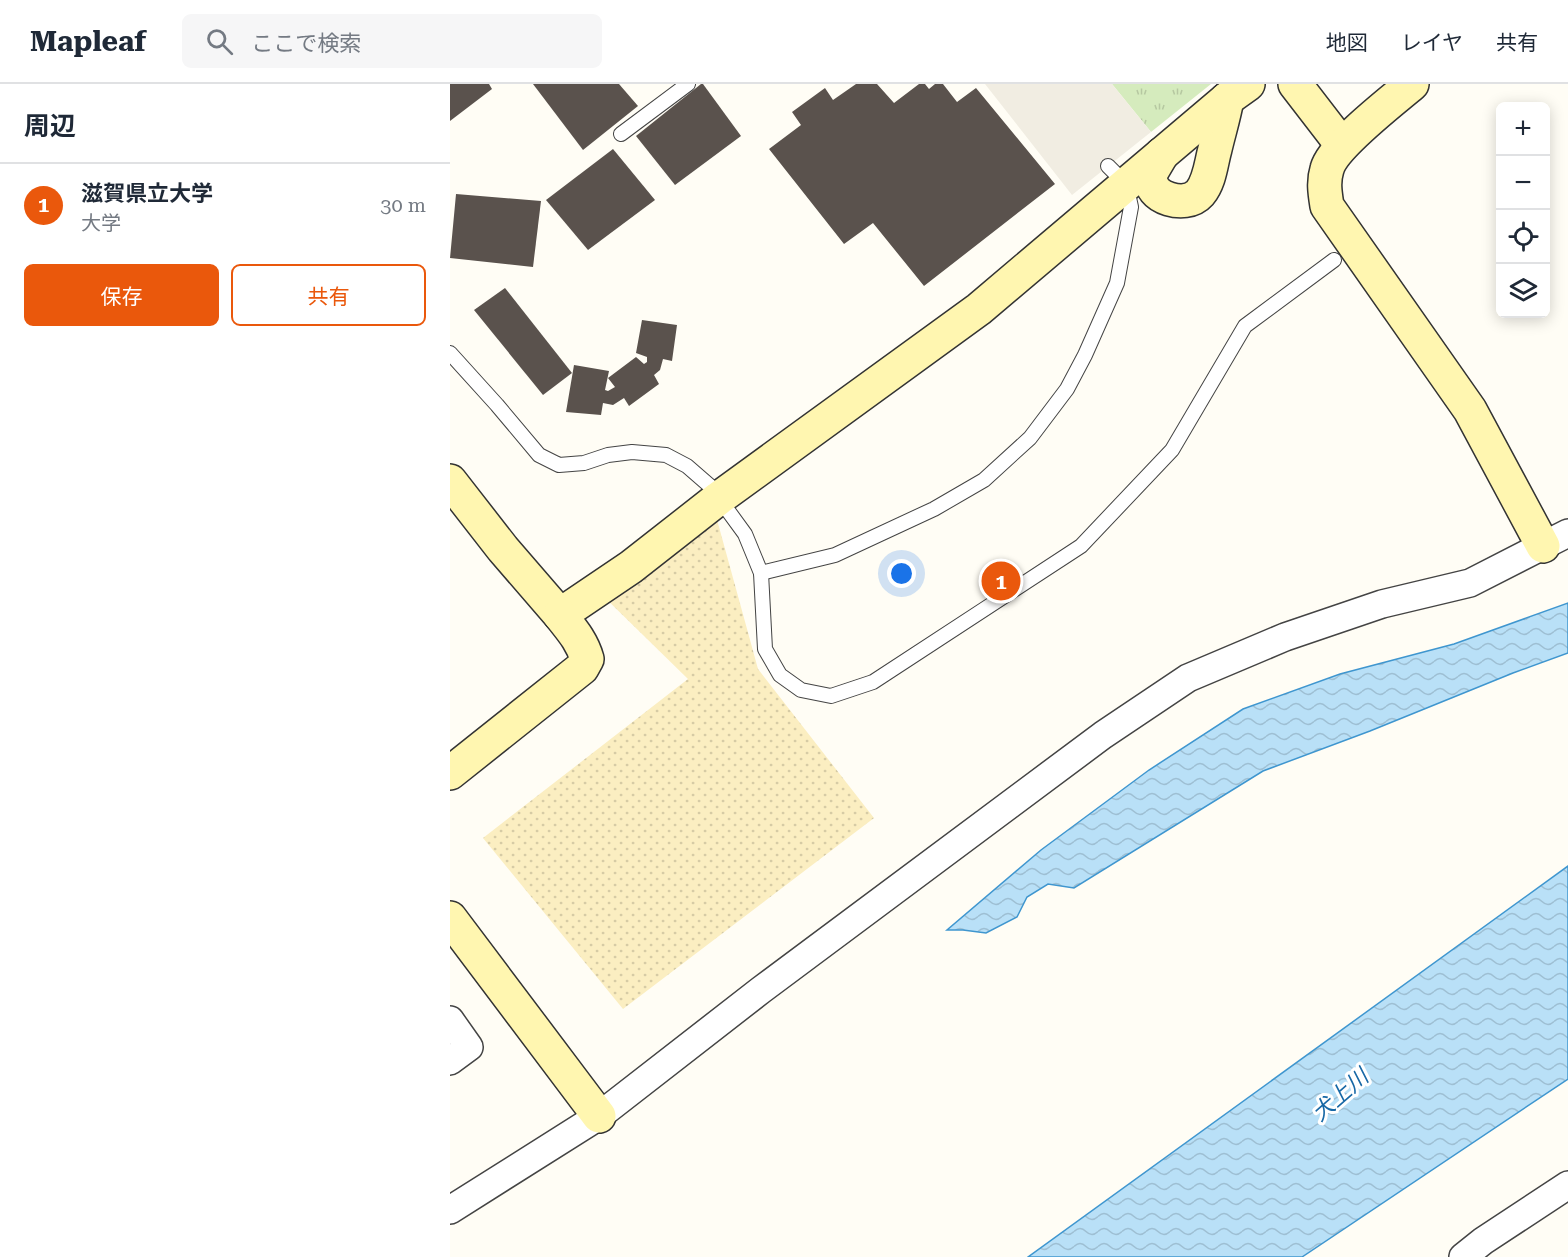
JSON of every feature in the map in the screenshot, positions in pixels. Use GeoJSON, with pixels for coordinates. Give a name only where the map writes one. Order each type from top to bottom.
{"type":"FeatureCollection","features":[{"type":"Feature","properties":{"kind":"street"},"geometry":{"type":"LineString","coordinates":[[1295,84],[1342,145]]}},
{"type":"Feature","properties":{"kind":"street"},"geometry":{"type":"LineString","coordinates":[[450,1210],[599,1116],[771,983],[1103,735],[1188,678],[1286,637],[1382,604],[1470,583],[1556,539],[1470,410],[1327,206],[1324,185],[1327,167],[1342,145],[1412,84]]}},
{"type":"Feature","properties":{"kind":"street"},"geometry":{"type":"LineString","coordinates":[[1161,154],[1149,176],[1152,188],[1160,195],[1170,199],[1191,200],[1200,193],[1211,168],[1238,91]]}},
{"type":"Feature","properties":{"kind":"street"},"geometry":{"type":"LineString","coordinates":[[560,615],[631,567],[719,498],[979,309],[1117,175],[1161,154],[1238,91]]}},
{"type":"Feature","properties":{"kind":"street"},"geometry":{"type":"LineString","coordinates":[[450,773],[582,668],[587,659],[576,635],[560,615],[454,493]]}},
{"type":"Feature","properties":{"kind":"street"},"geometry":{"type":"LineString","coordinates":[[450,918],[599,1116]]}},
{"type":"Feature","properties":{"kind":"street"},"geometry":{"type":"LineString","coordinates":[[450,1020],[469,1047],[450,1061]]}},
{"type":"Feature","properties":{"kind":"street"},"geometry":{"type":"LineString","coordinates":[[1462,1257],[1568,1185]]}},
{"type":"Feature","properties":{"kind":"lane"},"geometry":{"type":"LineString","coordinates":[[621,134],[688,84]]}},
{"type":"Feature","properties":{"kind":"lane"},"geometry":{"type":"LineString","coordinates":[[760,573],[836,555],[934,509],[984,480],[1030,438],[1067,389],[1117,283],[1131,207],[1117,175]]}},
{"type":"Feature","properties":{"kind":"lane"},"geometry":{"type":"LineString","coordinates":[[450,353],[539,455],[560,465],[584,463],[608,455],[632,452],[666,455],[687,466],[710,486],[745,534],[760,573],[765,649],[780,675],[801,690],[831,696],[873,682],[1081,546],[1172,450],[1245,326],[1334,260]]}},
{"type":"Feature","properties":{"kind":"green space"},"geometry":{"type":"Polygon","coordinates":[[[1112,84],[1211,84],[1151,132],[1112,84]]]}},
{"type":"Feature","properties":{"kind":"sand"},"geometry":{"type":"Polygon","coordinates":[[[716,516],[758,669],[874,818],[623,1009],[483,838],[688,679],[598,591],[716,516]]]}},
{"type":"Feature","properties":{"kind":"shaded area"},"geometry":{"type":"Polygon","coordinates":[[[985,84],[1112,84],[1151,132],[1072,195],[985,84]]]}},
{"type":"Feature","properties":{"kind":"water"},"geometry":{"type":"Polygon","coordinates":[[[1568,603],[1568,653],[1263,771],[1074,888],[1048,884],[1027,897],[1017,917],[986,933],[947,930],[1041,850],[1149,770],[1243,709],[1340,674],[1454,644],[1568,603]]]}},
{"type":"Feature","properties":{"kind":"water","name":"犬上川"},"geometry":{"type":"Polygon","coordinates":[[[1568,866],[1568,1079],[1302,1257],[1028,1257],[1568,866]]]}},
{"type":"Feature","properties":{"kind":"building"},"geometry":{"type":"Polygon","coordinates":[[[450,84],[489,84],[492,89],[450,121],[450,84]]]}},
{"type":"Feature","properties":{"kind":"building"},"geometry":{"type":"Polygon","coordinates":[[[533,84],[619,84],[638,106],[583,150],[533,84]]]}},
{"type":"Feature","properties":{"kind":"building"},"geometry":{"type":"Polygon","coordinates":[[[701,84],[741,136],[675,185],[636,136],[701,84]]]}},
{"type":"Feature","properties":{"kind":"building"},"geometry":{"type":"Polygon","coordinates":[[[856,84],[877,84],[894,103],[919,84],[925,84],[929,89],[935,84],[943,84],[957,102],[976,88],[1055,184],[924,286],[873,223],[844,244],[769,149],[801,125],[792,112],[825,88],[833,100],[856,84]]]}},
{"type":"Feature","properties":{"kind":"building"},"geometry":{"type":"Polygon","coordinates":[[[613,149],[655,200],[588,250],[546,200],[613,149]]]}},
{"type":"Feature","properties":{"kind":"building"},"geometry":{"type":"Polygon","coordinates":[[[456,194],[541,201],[533,267],[450,258],[456,194]]]}},
{"type":"Feature","properties":{"kind":"building"},"geometry":{"type":"Polygon","coordinates":[[[505,288],[572,373],[543,395],[474,310],[505,288]]]}},
{"type":"Feature","properties":{"kind":"building"},"geometry":{"type":"Polygon","coordinates":[[[642,320],[677,325],[672,361],[663,359],[660,370],[654,375],[659,384],[629,406],[624,398],[613,405],[603,403],[601,415],[566,412],[574,365],[609,371],[605,390],[608,391],[615,387],[608,378],[636,357],[644,364],[647,362],[647,357],[636,353],[642,320]]]}},
{"type":"Feature","properties":{"kind":"place","name":"滋賀県立大学"},"geometry":{"type":"Point","coordinates":[1001,581]}}]}
